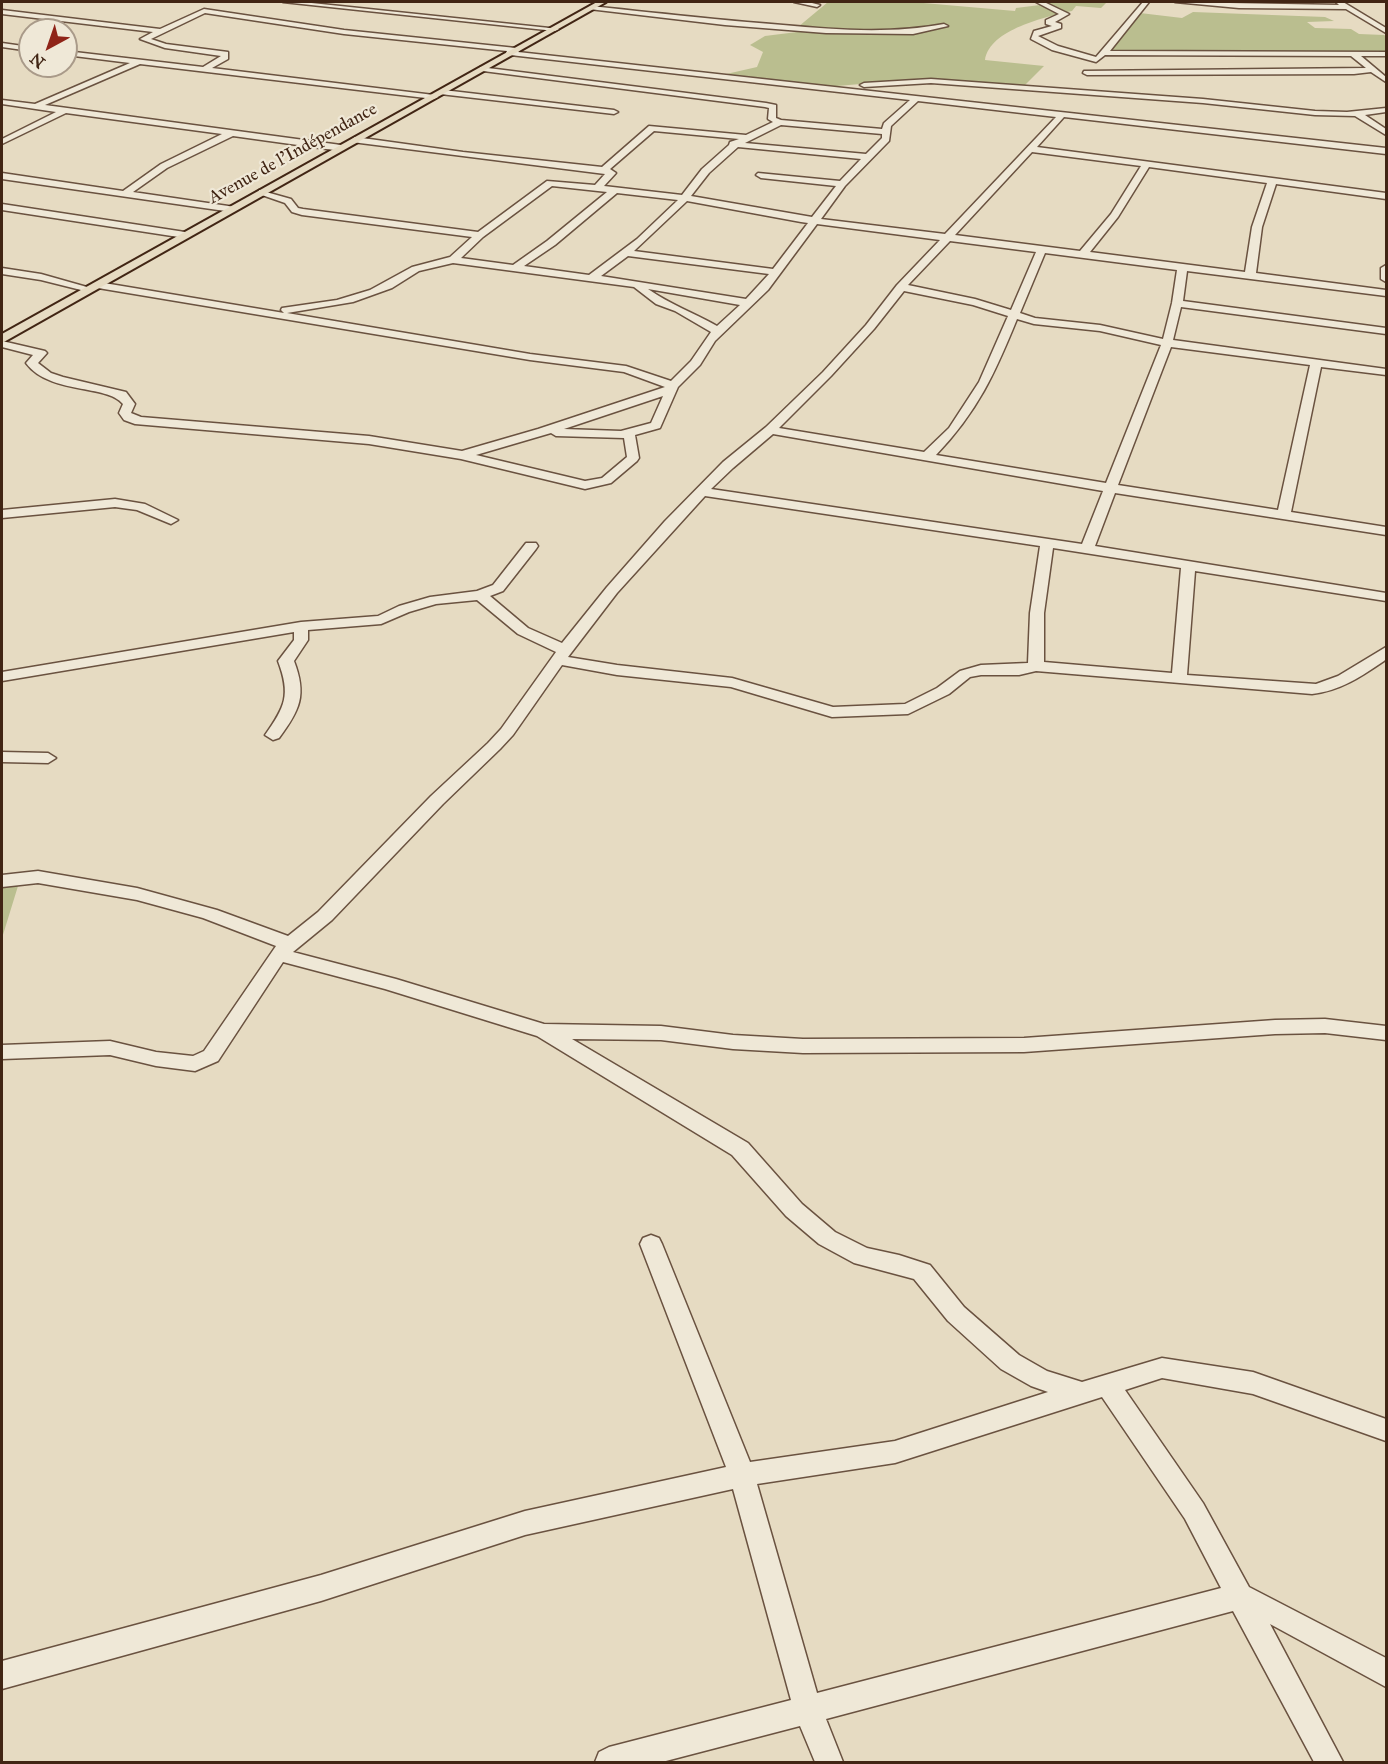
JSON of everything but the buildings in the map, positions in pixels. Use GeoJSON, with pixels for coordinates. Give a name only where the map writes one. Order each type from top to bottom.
{"type":"FeatureCollection","features":[{"type":"Feature","properties":{"kind":"main road","name":"Avenue de l'Indépendance"},"geometry":{"type":"LineString","coordinates":[[2,339],[602,2]]}},
{"type":"Feature","properties":{"kind":"street"},"geometry":{"type":"LineString","coordinates":[[286,2],[555,29]]}},
{"type":"Feature","properties":{"kind":"street"},"geometry":{"type":"LineString","coordinates":[[797,2],[817,5]]}},
{"type":"Feature","properties":{"kind":"street"},"geometry":{"type":"LineString","coordinates":[[1039,2],[1065,14],[1049,22],[1058,26],[1037,33],[1034,37],[1055,48],[1099,57],[1386,54]]}},
{"type":"Feature","properties":{"kind":"street"},"geometry":{"type":"LineString","coordinates":[[1068,91],[1114,42],[1146,2]]}},
{"type":"Feature","properties":{"kind":"street"},"geometry":{"type":"LineString","coordinates":[[1178,2],[1239,6],[1349,7]]}},
{"type":"Feature","properties":{"kind":"street"},"geometry":{"type":"LineString","coordinates":[[1337,2],[1349,7],[1386,31]]}},
{"type":"Feature","properties":{"kind":"street"},"geometry":{"type":"LineString","coordinates":[[591,8],[724,23],[826,31],[913,32],[944,26]]}},
{"type":"Feature","properties":{"kind":"street"},"geometry":{"type":"LineString","coordinates":[[203,70],[225,57],[225,54],[165,46],[144,39],[204,11],[344,32],[915,100],[1386,151]]}},
{"type":"Feature","properties":{"kind":"street"},"geometry":{"type":"LineString","coordinates":[[2,12],[161,30]]}},
{"type":"Feature","properties":{"kind":"street"},"geometry":{"type":"LineString","coordinates":[[2,45],[18,47]]}},
{"type":"Feature","properties":{"kind":"street"},"geometry":{"type":"LineString","coordinates":[[78,54],[203,70],[614,112]]}},
{"type":"Feature","properties":{"kind":"street"},"geometry":{"type":"LineString","coordinates":[[1353,54],[1386,81]]}},
{"type":"Feature","properties":{"kind":"street"},"geometry":{"type":"LineString","coordinates":[[37,106],[140,62]]}},
{"type":"Feature","properties":{"kind":"street"},"geometry":{"type":"LineString","coordinates":[[1082,78],[1354,72],[1367,71],[1371,68]]}},
{"type":"Feature","properties":{"kind":"street"},"geometry":{"type":"LineString","coordinates":[[483,69],[766,105],[773,107],[772,119],[780,122],[887,132]]}},
{"type":"Feature","properties":{"kind":"street"},"geometry":{"type":"LineString","coordinates":[[826,88],[931,81],[1315,113],[1386,110]]}},
{"type":"Feature","properties":{"kind":"street"},"geometry":{"type":"LineString","coordinates":[[542,432],[629,434],[656,425],[670,392],[696,363],[710,339],[748,303],[775,272],[842,184],[886,139],[887,125],[915,100]]}},
{"type":"Feature","properties":{"kind":"street"},"geometry":{"type":"LineString","coordinates":[[2,102],[341,148]]}},
{"type":"Feature","properties":{"kind":"street"},"geometry":{"type":"LineString","coordinates":[[6,140],[64,111]]}},
{"type":"Feature","properties":{"kind":"street"},"geometry":{"type":"LineString","coordinates":[[1357,113],[1386,135],[1364,148]]}},
{"type":"Feature","properties":{"kind":"street"},"geometry":{"type":"LineString","coordinates":[[2,1052],[110,1048],[156,1059],[195,1064],[211,1056],[284,949],[325,916],[437,800],[494,746],[507,732],[537,686],[612,590],[670,524],[728,465],[770,430],[789,409],[828,374],[870,327],[901,287],[1061,116]]}},
{"type":"Feature","properties":{"kind":"street"},"geometry":{"type":"LineString","coordinates":[[591,278],[627,253],[658,227],[670,211],[685,198],[704,170],[733,144],[780,122]]}},
{"type":"Feature","properties":{"kind":"street"},"geometry":{"type":"LineString","coordinates":[[604,170],[652,128],[745,137]]}},
{"type":"Feature","properties":{"kind":"street"},"geometry":{"type":"LineString","coordinates":[[2,129],[9,132],[6,140]]}},
{"type":"Feature","properties":{"kind":"street"},"geometry":{"type":"LineString","coordinates":[[124,194],[164,166],[230,134]]}},
{"type":"Feature","properties":{"kind":"street"},"geometry":{"type":"LineString","coordinates":[[355,140],[463,155],[604,170],[611,173],[597,188]]}},
{"type":"Feature","properties":{"kind":"street"},"geometry":{"type":"LineString","coordinates":[[733,144],[867,157]]}},
{"type":"Feature","properties":{"kind":"street"},"geometry":{"type":"LineString","coordinates":[[1030,149],[1386,196]]}},
{"type":"Feature","properties":{"kind":"street"},"geometry":{"type":"LineString","coordinates":[[1083,254],[1115,215],[1147,164]]}},
{"type":"Feature","properties":{"kind":"street"},"geometry":{"type":"LineString","coordinates":[[761,175],[842,184]]}},
{"type":"Feature","properties":{"kind":"street"},"geometry":{"type":"LineString","coordinates":[[2,176],[232,209]]}},
{"type":"Feature","properties":{"kind":"street"},"geometry":{"type":"LineString","coordinates":[[1250,276],[1257,227],[1272,181]]}},
{"type":"Feature","properties":{"kind":"street"},"geometry":{"type":"LineString","coordinates":[[453,260],[547,184],[685,198],[758,213],[1386,293]]}},
{"type":"Feature","properties":{"kind":"street"},"geometry":{"type":"LineString","coordinates":[[515,268],[551,243],[614,191]]}},
{"type":"Feature","properties":{"kind":"street"},"geometry":{"type":"LineString","coordinates":[[262,192],[288,201],[295,210],[302,213],[480,236]]}},
{"type":"Feature","properties":{"kind":"street"},"geometry":{"type":"LineString","coordinates":[[2,207],[185,236]]}},
{"type":"Feature","properties":{"kind":"street"},"geometry":{"type":"LineString","coordinates":[[927,457],[953,430],[985,382],[1011,320],[1016,315],[1042,249]]}},
{"type":"Feature","properties":{"kind":"street"},"geometry":{"type":"LineString","coordinates":[[627,253],[775,272]]}},
{"type":"Feature","properties":{"kind":"street"},"geometry":{"type":"LineString","coordinates":[[256,312],[302,309],[354,298],[387,286],[403,275],[426,265],[453,260],[591,278],[748,303]]}},
{"type":"Feature","properties":{"kind":"street"},"geometry":{"type":"LineString","coordinates":[[1087,549],[1167,343],[1177,303],[1182,267]]}},
{"type":"Feature","properties":{"kind":"street"},"geometry":{"type":"LineString","coordinates":[[1386,268],[1386,279]]}},
{"type":"Feature","properties":{"kind":"street"},"geometry":{"type":"LineString","coordinates":[[2,271],[547,359],[626,369],[670,392]]}},
{"type":"Feature","properties":{"kind":"street"},"geometry":{"type":"LineString","coordinates":[[633,285],[647,291],[660,302],[679,309],[718,331]]}},
{"type":"Feature","properties":{"kind":"street"},"geometry":{"type":"LineString","coordinates":[[901,287],[975,302],[1034,321],[1100,328],[1167,343],[1386,372]]}},
{"type":"Feature","properties":{"kind":"street"},"geometry":{"type":"LineString","coordinates":[[1177,303],[1386,331]]}},
{"type":"Feature","properties":{"kind":"street"},"geometry":{"type":"LineString","coordinates":[[2,344],[41,353],[32,363],[39,370],[84,388],[122,395],[129,404],[125,412],[128,417],[139,421],[369,440],[462,455],[535,471],[568,483],[596,485],[606,482],[619,473],[633,458],[629,434]]}},
{"type":"Feature","properties":{"kind":"street"},"geometry":{"type":"LineString","coordinates":[[1284,515],[1316,363]]}},
{"type":"Feature","properties":{"kind":"street"},"geometry":{"type":"LineString","coordinates":[[462,455],[542,432],[646,397],[670,392]]}},
{"type":"Feature","properties":{"kind":"street"},"geometry":{"type":"LineString","coordinates":[[770,430],[1111,488],[1386,531]]}},
{"type":"Feature","properties":{"kind":"street"},"geometry":{"type":"LineString","coordinates":[[703,492],[1087,549],[1386,597]]}},
{"type":"Feature","properties":{"kind":"street"},"geometry":{"type":"LineString","coordinates":[[2,514],[115,503],[140,507],[171,520]]}},
{"type":"Feature","properties":{"kind":"street"},"geometry":{"type":"LineString","coordinates":[[1036,666],[1037,613],[1047,543]]}},
{"type":"Feature","properties":{"kind":"street"},"geometry":{"type":"LineString","coordinates":[[2,676],[302,626],[381,620],[404,609],[435,600],[480,595],[498,588],[531,546]]}},
{"type":"Feature","properties":{"kind":"street"},"geometry":{"type":"LineString","coordinates":[[1179,677],[1188,567]]}},
{"type":"Feature","properties":{"kind":"street"},"geometry":{"type":"LineString","coordinates":[[480,595],[523,631],[562,655],[617,670],[732,684],[832,712],[908,709],[943,691],[965,674],[981,670],[1019,670],[1036,666],[1316,689],[1331,685],[1386,652]]}},
{"type":"Feature","properties":{"kind":"street"},"geometry":{"type":"LineString","coordinates":[[273,735],[287,717],[294,700],[294,685],[286,661],[301,640],[302,626]]}},
{"type":"Feature","properties":{"kind":"street"},"geometry":{"type":"LineString","coordinates":[[2,757],[48,758]]}},
{"type":"Feature","properties":{"kind":"street"},"geometry":{"type":"LineString","coordinates":[[2,881],[38,877],[137,894],[210,914],[284,949],[544,1031],[740,1149],[794,1210],[827,1238],[862,1256],[922,1272],[956,1314],[1010,1362],[1040,1379],[1081,1392]]}},
{"type":"Feature","properties":{"kind":"street"},"geometry":{"type":"LineString","coordinates":[[544,1031],[661,1033],[733,1042],[803,1047],[1024,1045],[1275,1027],[1325,1026],[1386,1033]]}},
{"type":"Feature","properties":{"kind":"street"},"geometry":{"type":"LineString","coordinates":[[651,1244],[742,1475],[808,1711],[829,1762]]}},
{"type":"Feature","properties":{"kind":"street"},"geometry":{"type":"LineString","coordinates":[[2,1675],[321,1588],[525,1523],[742,1475],[895,1452],[1162,1368],[1253,1383],[1386,1430]]}},
{"type":"Feature","properties":{"kind":"street"},"geometry":{"type":"LineString","coordinates":[[1108,1386],[1194,1510],[1329,1762]]}},
{"type":"Feature","properties":{"kind":"street"},"geometry":{"type":"LineString","coordinates":[[609,1762],[1240,1596],[1386,1673]]}},
{"type":"Feature","properties":{"kind":"green space"},"geometry":{"type":"Polygon","coordinates":[[[828,2],[912,2],[1015,11],[1016,8],[1048,4],[1047,2],[1107,2],[1101,8],[1076,6],[1072,11],[1021,26],[997,40],[989,49],[985,60],[1044,66],[1024,86],[920,79],[825,87],[722,75],[757,67],[763,52],[750,45],[765,36],[797,32],[798,27],[828,2]]]}},
{"type":"Feature","properties":{"kind":"green space"},"geometry":{"type":"Polygon","coordinates":[[[1193,12],[1325,17],[1334,21],[1307,22],[1315,28],[1351,29],[1359,34],[1384,35],[1386,36],[1386,52],[1109,52],[1140,13],[1182,18],[1193,12]]]}},
{"type":"Feature","properties":{"kind":"green space"},"geometry":{"type":"Polygon","coordinates":[[[18,886],[2,938],[2,888],[18,886]]]}}]}
